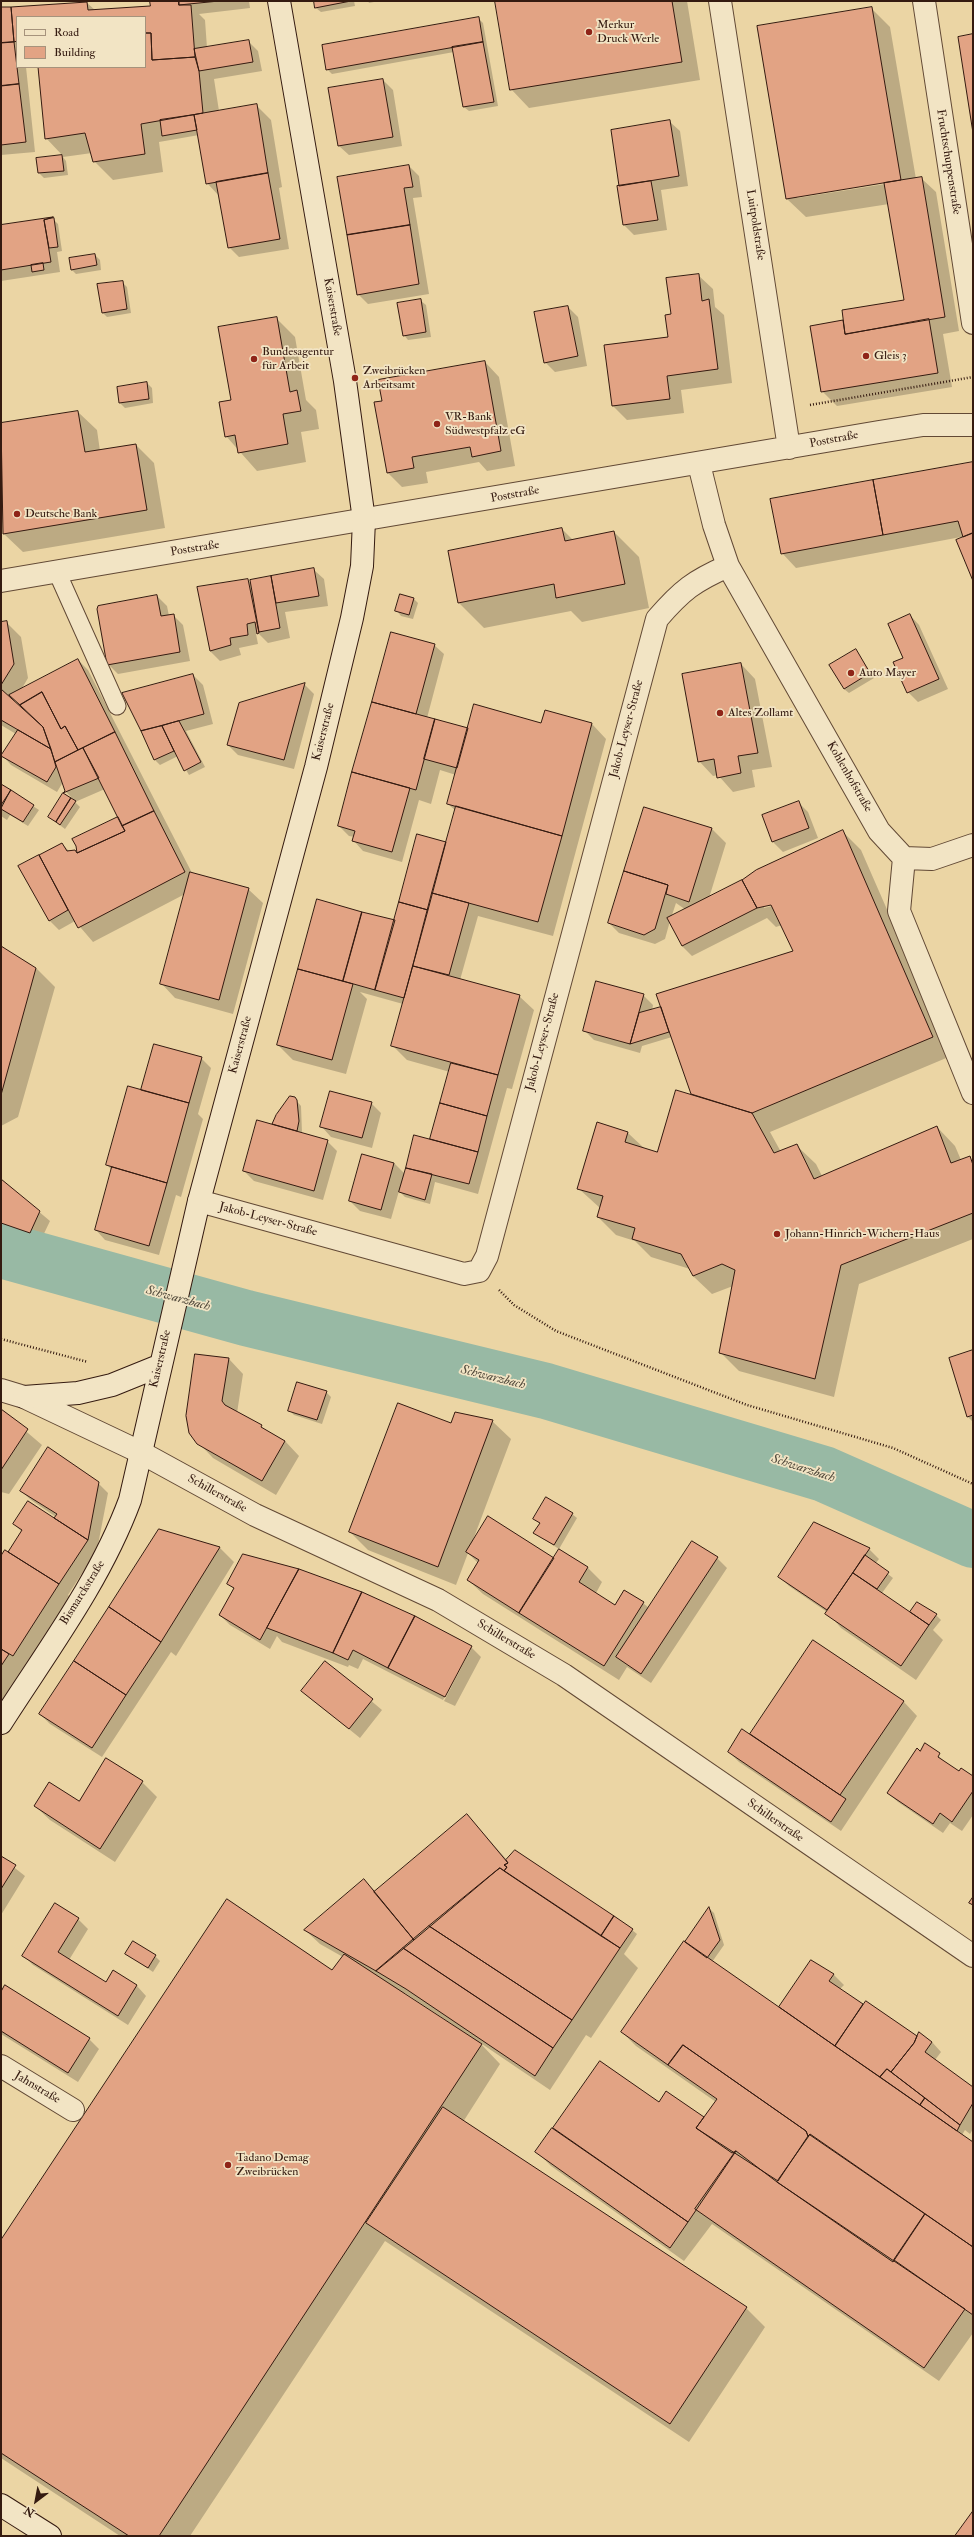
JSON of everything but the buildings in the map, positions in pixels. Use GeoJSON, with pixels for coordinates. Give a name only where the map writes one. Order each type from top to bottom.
{"type":"FeatureCollection","features":[{"type":"Feature","properties":{"kind":"street","name":"Kaiserstraße"},"geometry":{"type":"LineString","coordinates":[[140,1452],[184,1259],[320,752],[352,618],[362,566],[364,520],[345,381],[279,1]]}},
{"type":"Feature","properties":{"kind":"street","name":"Luitpoldstraße"},"geometry":{"type":"LineString","coordinates":[[720,1],[790,448]]}},
{"type":"Feature","properties":{"kind":"street","name":"Fruchtschuppenstraße"},"geometry":{"type":"LineString","coordinates":[[924,1],[973,317]]}},
{"type":"Feature","properties":{"kind":"street","name":"Poststraße"},"geometry":{"type":"LineString","coordinates":[[1,581],[923,425],[973,425]]}},
{"type":"Feature","properties":{"kind":"street","name":"Kohlenhofstraße"},"geometry":{"type":"LineString","coordinates":[[699,464],[714,525],[728,566],[879,831],[904,858]]}},
{"type":"Feature","properties":{"kind":"street","name":"Jakob-Leyser-Straße"},"geometry":{"type":"LineString","coordinates":[[199,1201],[464,1274],[479,1271],[487,1256],[658,619],[679,594],[699,579],[728,566]]}},
{"type":"Feature","properties":{"kind":"street"},"geometry":{"type":"LineString","coordinates":[[973,845],[932,859],[904,858],[899,911],[973,1094]]}},
{"type":"Feature","properties":{"kind":"street"},"geometry":{"type":"LineString","coordinates":[[24,1397],[78,1393],[112,1385],[160,1361]]}},
{"type":"Feature","properties":{"kind":"street","name":"Schillerstraße"},"geometry":{"type":"LineString","coordinates":[[1,1390],[24,1397],[140,1452],[255,1515],[438,1600],[501,1636],[564,1675],[973,1956]]}},
{"type":"Feature","properties":{"kind":"street","name":"Bismarckstraße"},"geometry":{"type":"LineString","coordinates":[[1,1723],[104,1562],[118,1532],[130,1500],[140,1452]]}},
{"type":"Feature","properties":{"kind":"street","name":"Jahnstraße"},"geometry":{"type":"LineString","coordinates":[[1,2066],[73,2110]]}},
{"type":"Feature","properties":{"kind":"street"},"geometry":{"type":"LineString","coordinates":[[1,2505],[50,2536]]}},
{"type":"Feature","properties":{"kind":"lane"},"geometry":{"type":"LineString","coordinates":[[57,572],[117,706]]}},
{"type":"Feature","properties":{"kind":"path"},"geometry":{"type":"LineString","coordinates":[[785,410],[973,377]]}},
{"type":"Feature","properties":{"kind":"path"},"geometry":{"type":"LineString","coordinates":[[479,1271],[514,1305],[556,1332],[747,1405],[892,1448],[973,1484]]}},
{"type":"Feature","properties":{"kind":"path"},"geometry":{"type":"LineString","coordinates":[[1,1339],[92,1363]]}},
{"type":"Feature","properties":{"kind":"waterway","name":"Schwarzbach"},"geometry":{"type":"LineString","coordinates":[[1,1250],[246,1318],[546,1391],[824,1474],[973,1540]]}},
{"type":"Feature","properties":{"kind":"place","name":"Merkur Druck Werle"},"geometry":{"type":"Point","coordinates":[589,32]}},
{"type":"Feature","properties":{"kind":"place","name":"Gleis 3"},"geometry":{"type":"Point","coordinates":[866,356]}},
{"type":"Feature","properties":{"kind":"place","name":"Bundesagentur für Arbeit"},"geometry":{"type":"Point","coordinates":[254,359]}},
{"type":"Feature","properties":{"kind":"place","name":"Zweibrücken Arbeitsamt"},"geometry":{"type":"Point","coordinates":[355,378]}},
{"type":"Feature","properties":{"kind":"place","name":"VR-Bank Südwestpfalz eG"},"geometry":{"type":"Point","coordinates":[437,424]}},
{"type":"Feature","properties":{"kind":"place","name":"Deutsche Bank"},"geometry":{"type":"Point","coordinates":[17,514]}},
{"type":"Feature","properties":{"kind":"place","name":"Auto Mayer"},"geometry":{"type":"Point","coordinates":[851,673]}},
{"type":"Feature","properties":{"kind":"place","name":"Altes Zollamt"},"geometry":{"type":"Point","coordinates":[720,713]}},
{"type":"Feature","properties":{"kind":"place","name":"Johann-Hinrich-Wichern-Haus"},"geometry":{"type":"Point","coordinates":[777,1234]}},
{"type":"Feature","properties":{"kind":"place","name":"Tadano Demag Zweibrücken"},"geometry":{"type":"Point","coordinates":[228,2165]}}]}
